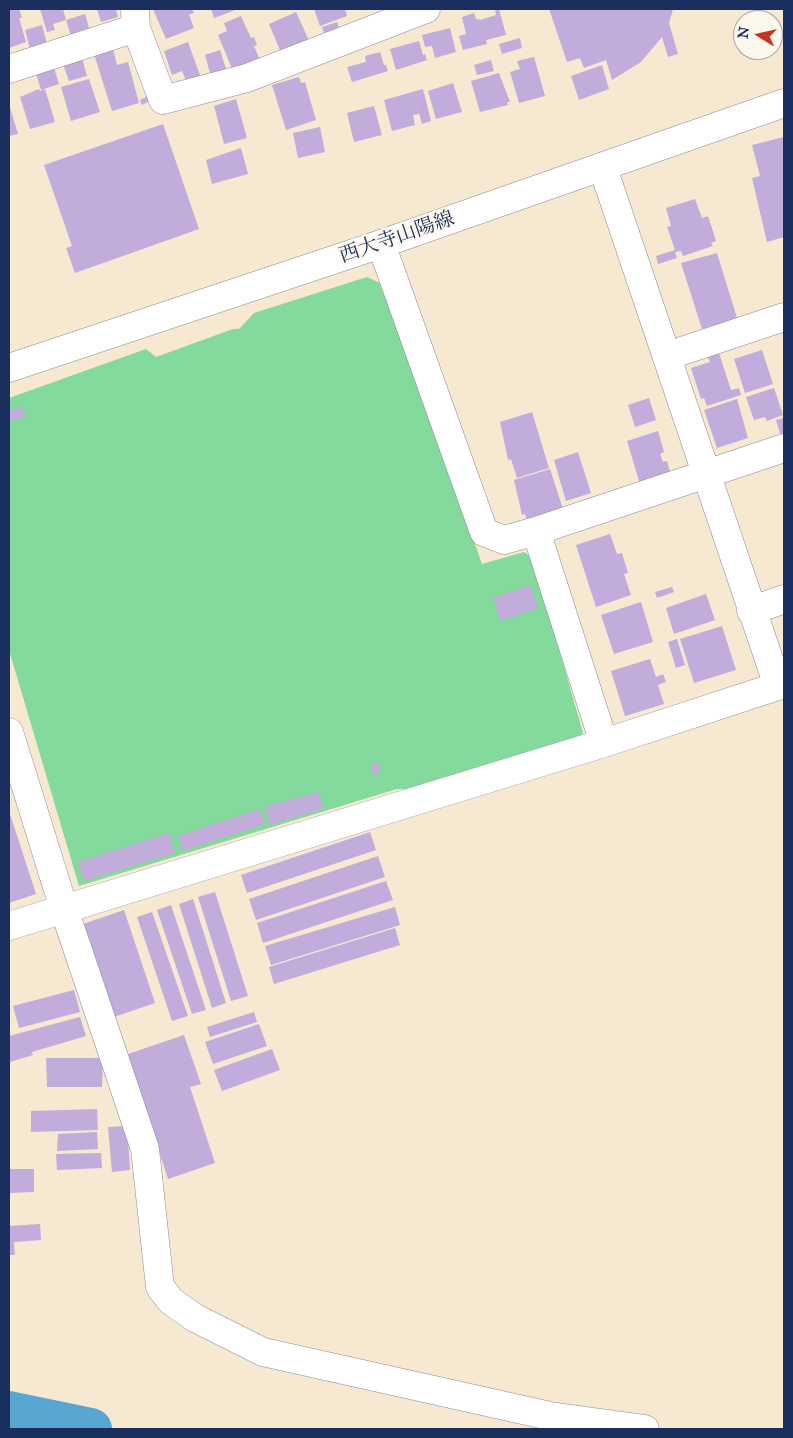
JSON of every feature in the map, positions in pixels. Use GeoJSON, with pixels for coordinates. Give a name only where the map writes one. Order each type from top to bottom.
{"type":"FeatureCollection","features":[{"type":"Feature","properties":{"kind":"street"},"geometry":{"type":"LineString","coordinates":[[9,69],[136,19],[163,100],[247,78],[426,9]]}},
{"type":"Feature","properties":{"kind":"street","name":"西大寺山陽線"},"geometry":{"type":"LineString","coordinates":[[9,368],[381,244],[784,104]]}},
{"type":"Feature","properties":{"kind":"street"},"geometry":{"type":"LineString","coordinates":[[9,926],[604,743],[778,686],[751,611],[603,168]]}},
{"type":"Feature","properties":{"kind":"street"},"geometry":{"type":"LineString","coordinates":[[381,244],[484,532],[504,540],[707,475],[784,448]]}},
{"type":"Feature","properties":{"kind":"street"},"geometry":{"type":"LineString","coordinates":[[667,356],[784,317]]}},
{"type":"Feature","properties":{"kind":"street"},"geometry":{"type":"LineString","coordinates":[[536,530],[604,743]]}},
{"type":"Feature","properties":{"kind":"street"},"geometry":{"type":"LineString","coordinates":[[751,611],[784,599]]}},
{"type":"Feature","properties":{"kind":"street"},"geometry":{"type":"LineString","coordinates":[[9,732],[64,909],[145,1149],[160,1287],[170,1301],[195,1318],[263,1352],[550,1416],[645,1429]]}},
{"type":"Feature","properties":{"kind":"green space"},"geometry":{"type":"Polygon","coordinates":[[[367,277],[384,285],[482,564],[524,552],[533,558],[583,733],[577,740],[420,789],[397,789],[79,886],[9,650],[9,398],[146,349],[156,357],[233,329],[239,329],[254,313],[367,277]]]}},
{"type":"Feature","properties":{"kind":"building"},"geometry":{"type":"Polygon","coordinates":[[[9,9],[19,9],[22,18],[19,18],[26,42],[9,48],[9,9]]]}},
{"type":"Feature","properties":{"kind":"building"},"geometry":{"type":"Polygon","coordinates":[[[40,9],[63,9],[66,20],[53,24],[55,30],[47,32],[40,9]]]}},
{"type":"Feature","properties":{"kind":"building"},"geometry":{"type":"Polygon","coordinates":[[[97,9],[116,9],[118,17],[101,22],[97,9]]]}},
{"type":"Feature","properties":{"kind":"building"},"geometry":{"type":"Polygon","coordinates":[[[153,9],[192,9],[194,13],[189,15],[194,28],[166,39],[153,9]]]}},
{"type":"Feature","properties":{"kind":"building"},"geometry":{"type":"Polygon","coordinates":[[[211,9],[238,9],[214,18],[211,9]]]}},
{"type":"Feature","properties":{"kind":"building"},"geometry":{"type":"Polygon","coordinates":[[[314,9],[345,9],[347,16],[320,26],[314,9]]]}},
{"type":"Feature","properties":{"kind":"building"},"geometry":{"type":"Polygon","coordinates":[[[499,9],[506,35],[486,40],[487,44],[463,50],[459,36],[466,34],[462,17],[474,13],[476,19],[480,20],[496,15],[495,10],[499,9]]]}},
{"type":"Feature","properties":{"kind":"building"},"geometry":{"type":"Polygon","coordinates":[[[549,9],[673,9],[669,23],[678,54],[668,57],[662,37],[641,62],[612,80],[606,60],[584,68],[580,58],[567,62],[549,9]]]}},
{"type":"Feature","properties":{"kind":"building"},"geometry":{"type":"Polygon","coordinates":[[[296,12],[310,43],[282,55],[269,24],[296,12]]]}},
{"type":"Feature","properties":{"kind":"building"},"geometry":{"type":"Polygon","coordinates":[[[85,14],[90,31],[71,36],[66,20],[85,14]]]}},
{"type":"Feature","properties":{"kind":"building"},"geometry":{"type":"Polygon","coordinates":[[[241,16],[251,38],[254,37],[257,45],[254,46],[260,60],[233,71],[218,35],[227,31],[224,23],[241,16]]]}},
{"type":"Feature","properties":{"kind":"building"},"geometry":{"type":"Polygon","coordinates":[[[337,22],[341,33],[326,39],[322,27],[337,22]]]}},
{"type":"Feature","properties":{"kind":"building"},"geometry":{"type":"Polygon","coordinates":[[[42,25],[47,44],[30,49],[25,30],[42,25]]]}},
{"type":"Feature","properties":{"kind":"building"},"geometry":{"type":"Polygon","coordinates":[[[450,28],[456,52],[435,58],[432,46],[425,47],[422,35],[450,28]]]}},
{"type":"Feature","properties":{"kind":"building"},"geometry":{"type":"Polygon","coordinates":[[[520,38],[522,48],[502,54],[499,44],[520,38]]]}},
{"type":"Feature","properties":{"kind":"building"},"geometry":{"type":"Polygon","coordinates":[[[419,41],[423,55],[425,54],[427,60],[396,70],[390,49],[419,41]]]}},
{"type":"Feature","properties":{"kind":"building"},"geometry":{"type":"Polygon","coordinates":[[[188,42],[201,78],[187,83],[182,71],[172,75],[164,51],[188,42]]]}},
{"type":"Feature","properties":{"kind":"building"},"geometry":{"type":"Polygon","coordinates":[[[113,49],[117,65],[128,62],[139,103],[112,111],[94,54],[113,49]]]}},
{"type":"Feature","properties":{"kind":"building"},"geometry":{"type":"Polygon","coordinates":[[[220,50],[227,72],[211,77],[205,55],[220,50]]]}},
{"type":"Feature","properties":{"kind":"building"},"geometry":{"type":"Polygon","coordinates":[[[380,52],[388,71],[352,82],[347,67],[366,62],[365,56],[380,52]]]}},
{"type":"Feature","properties":{"kind":"building"},"geometry":{"type":"Polygon","coordinates":[[[534,57],[545,96],[519,103],[510,72],[520,69],[517,61],[534,57]]]}},
{"type":"Feature","properties":{"kind":"building"},"geometry":{"type":"Polygon","coordinates":[[[82,58],[87,76],[69,81],[63,64],[82,58]]]}},
{"type":"Feature","properties":{"kind":"building"},"geometry":{"type":"Polygon","coordinates":[[[491,60],[494,71],[477,75],[474,65],[491,60]]]}},
{"type":"Feature","properties":{"kind":"building"},"geometry":{"type":"Polygon","coordinates":[[[602,65],[609,89],[579,100],[571,76],[602,65]]]}},
{"type":"Feature","properties":{"kind":"building"},"geometry":{"type":"Polygon","coordinates":[[[54,68],[59,84],[41,90],[36,73],[54,68]]]}},
{"type":"Feature","properties":{"kind":"building"},"geometry":{"type":"Polygon","coordinates":[[[499,73],[510,102],[507,102],[508,105],[480,112],[471,81],[499,73]]]}},
{"type":"Feature","properties":{"kind":"building"},"geometry":{"type":"Polygon","coordinates":[[[299,77],[301,83],[305,82],[316,120],[286,130],[272,85],[299,77]]]}},
{"type":"Feature","properties":{"kind":"building"},"geometry":{"type":"Polygon","coordinates":[[[89,79],[100,112],[71,121],[61,87],[89,79]]]}},
{"type":"Feature","properties":{"kind":"building"},"geometry":{"type":"Polygon","coordinates":[[[453,83],[462,112],[436,119],[428,91],[453,83]]]}},
{"type":"Feature","properties":{"kind":"building"},"geometry":{"type":"Polygon","coordinates":[[[39,89],[40,91],[45,89],[55,122],[30,129],[20,97],[39,89]]]}},
{"type":"Feature","properties":{"kind":"building"},"geometry":{"type":"Polygon","coordinates":[[[423,89],[431,121],[422,124],[415,99],[419,114],[413,115],[415,125],[392,131],[384,100],[423,89]]]}},
{"type":"Feature","properties":{"kind":"building"},"geometry":{"type":"Polygon","coordinates":[[[148,96],[150,101],[142,105],[140,100],[148,96]]]}},
{"type":"Feature","properties":{"kind":"building"},"geometry":{"type":"Polygon","coordinates":[[[236,99],[247,138],[224,144],[214,106],[236,99]]]}},
{"type":"Feature","properties":{"kind":"building"},"geometry":{"type":"Polygon","coordinates":[[[9,104],[18,134],[9,136],[9,104]]]}},
{"type":"Feature","properties":{"kind":"building"},"geometry":{"type":"Polygon","coordinates":[[[374,106],[382,135],[354,142],[347,113],[374,106]]]}},
{"type":"Feature","properties":{"kind":"building"},"geometry":{"type":"Polygon","coordinates":[[[163,124],[199,229],[75,273],[66,248],[72,246],[44,165],[163,124]]]}},
{"type":"Feature","properties":{"kind":"building"},"geometry":{"type":"Polygon","coordinates":[[[320,127],[325,152],[298,158],[293,133],[320,127]]]}},
{"type":"Feature","properties":{"kind":"building"},"geometry":{"type":"Polygon","coordinates":[[[784,137],[784,237],[767,242],[752,178],[760,176],[752,145],[784,137]]]}},
{"type":"Feature","properties":{"kind":"building"},"geometry":{"type":"Polygon","coordinates":[[[241,148],[248,174],[212,184],[206,160],[241,148]]]}},
{"type":"Feature","properties":{"kind":"building"},"geometry":{"type":"Polygon","coordinates":[[[695,199],[702,218],[708,216],[716,241],[711,243],[713,246],[683,256],[681,251],[675,252],[677,258],[658,264],[656,256],[675,250],[667,227],[671,226],[666,208],[695,199]]]}},
{"type":"Feature","properties":{"kind":"building"},"geometry":{"type":"Polygon","coordinates":[[[717,253],[737,318],[702,329],[681,263],[717,253]]]}},
{"type":"Feature","properties":{"kind":"building"},"geometry":{"type":"Polygon","coordinates":[[[762,350],[773,384],[745,393],[734,359],[762,350]]]}},
{"type":"Feature","properties":{"kind":"building"},"geometry":{"type":"Polygon","coordinates":[[[719,353],[731,390],[739,388],[741,395],[707,406],[704,398],[701,399],[691,368],[710,362],[708,357],[719,353]]]}},
{"type":"Feature","properties":{"kind":"building"},"geometry":{"type":"Polygon","coordinates":[[[774,388],[783,415],[767,421],[765,417],[754,420],[746,397],[774,388]]]}},
{"type":"Feature","properties":{"kind":"building"},"geometry":{"type":"Polygon","coordinates":[[[649,398],[656,420],[635,427],[628,405],[649,398]]]}},
{"type":"Feature","properties":{"kind":"building"},"geometry":{"type":"Polygon","coordinates":[[[737,399],[748,438],[717,448],[704,410],[737,399]]]}},
{"type":"Feature","properties":{"kind":"building"},"geometry":{"type":"Polygon","coordinates":[[[23,407],[25,417],[9,421],[9,410],[23,407]]]}},
{"type":"Feature","properties":{"kind":"building"},"geometry":{"type":"Polygon","coordinates":[[[532,412],[549,468],[517,478],[511,459],[508,460],[500,422],[532,412]]]}},
{"type":"Feature","properties":{"kind":"building"},"geometry":{"type":"Polygon","coordinates":[[[784,418],[784,435],[781,437],[776,420],[784,418]]]}},
{"type":"Feature","properties":{"kind":"building"},"geometry":{"type":"Polygon","coordinates":[[[658,431],[664,452],[660,454],[663,462],[667,461],[671,475],[640,484],[627,441],[658,431]]]}},
{"type":"Feature","properties":{"kind":"building"},"geometry":{"type":"Polygon","coordinates":[[[578,452],[591,493],[566,501],[554,460],[578,452]]]}},
{"type":"Feature","properties":{"kind":"building"},"geometry":{"type":"Polygon","coordinates":[[[550,469],[563,509],[527,520],[525,514],[522,515],[514,480],[550,469]]]}},
{"type":"Feature","properties":{"kind":"building"},"geometry":{"type":"Polygon","coordinates":[[[610,534],[617,554],[622,553],[628,573],[624,574],[631,595],[596,607],[576,545],[610,534]]]}},
{"type":"Feature","properties":{"kind":"building"},"geometry":{"type":"Polygon","coordinates":[[[530,585],[538,608],[500,621],[493,598],[530,585]]]}},
{"type":"Feature","properties":{"kind":"building"},"geometry":{"type":"Polygon","coordinates":[[[672,587],[674,592],[657,598],[655,592],[672,587]]]}},
{"type":"Feature","properties":{"kind":"building"},"geometry":{"type":"Polygon","coordinates":[[[706,594],[715,620],[674,634],[666,608],[706,594]]]}},
{"type":"Feature","properties":{"kind":"building"},"geometry":{"type":"Polygon","coordinates":[[[641,602],[653,642],[614,654],[601,615],[641,602]]]}},
{"type":"Feature","properties":{"kind":"building"},"geometry":{"type":"Polygon","coordinates":[[[722,626],[736,670],[694,683],[680,639],[722,626]]]}},
{"type":"Feature","properties":{"kind":"building"},"geometry":{"type":"Polygon","coordinates":[[[677,639],[685,665],[676,668],[668,642],[677,639]]]}},
{"type":"Feature","properties":{"kind":"building"},"geometry":{"type":"Polygon","coordinates":[[[650,659],[656,677],[663,674],[666,682],[658,685],[664,704],[625,716],[611,671],[650,659]]]}},
{"type":"Feature","properties":{"kind":"building"},"geometry":{"type":"Polygon","coordinates":[[[378,762],[380,773],[373,775],[371,764],[378,762]]]}},
{"type":"Feature","properties":{"kind":"building"},"geometry":{"type":"Polygon","coordinates":[[[319,792],[323,809],[270,825],[265,807],[319,792]]]}},
{"type":"Feature","properties":{"kind":"building"},"geometry":{"type":"Polygon","coordinates":[[[260,809],[265,824],[183,851],[178,836],[260,809]]]}},
{"type":"Feature","properties":{"kind":"building"},"geometry":{"type":"Polygon","coordinates":[[[9,811],[36,894],[9,903],[9,811]]]}},
{"type":"Feature","properties":{"kind":"building"},"geometry":{"type":"Polygon","coordinates":[[[370,832],[376,850],[247,893],[241,875],[370,832]]]}},
{"type":"Feature","properties":{"kind":"building"},"geometry":{"type":"Polygon","coordinates":[[[169,833],[175,853],[84,881],[78,862],[169,833]]]}},
{"type":"Feature","properties":{"kind":"building"},"geometry":{"type":"Polygon","coordinates":[[[378,856],[385,877],[256,920],[249,899],[378,856]]]}},
{"type":"Feature","properties":{"kind":"building"},"geometry":{"type":"Polygon","coordinates":[[[386,881],[393,900],[263,943],[257,923],[386,881]]]}},
{"type":"Feature","properties":{"kind":"building"},"geometry":{"type":"Polygon","coordinates":[[[215,892],[248,996],[231,1001],[198,897],[215,892]]]}},
{"type":"Feature","properties":{"kind":"building"},"geometry":{"type":"Polygon","coordinates":[[[193,899],[226,1003],[212,1008],[179,904],[193,899]]]}},
{"type":"Feature","properties":{"kind":"building"},"geometry":{"type":"Polygon","coordinates":[[[171,905],[206,1010],[192,1014],[157,910],[171,905]]]}},
{"type":"Feature","properties":{"kind":"building"},"geometry":{"type":"Polygon","coordinates":[[[395,907],[400,925],[271,965],[265,946],[395,907]]]}},
{"type":"Feature","properties":{"kind":"building"},"geometry":{"type":"Polygon","coordinates":[[[124,910],[155,1003],[114,1017],[83,924],[124,910]]]}},
{"type":"Feature","properties":{"kind":"building"},"geometry":{"type":"Polygon","coordinates":[[[152,912],[188,1016],[172,1021],[137,917],[152,912]]]}},
{"type":"Feature","properties":{"kind":"building"},"geometry":{"type":"Polygon","coordinates":[[[395,928],[400,945],[274,984],[269,967],[395,928]]]}},
{"type":"Feature","properties":{"kind":"building"},"geometry":{"type":"Polygon","coordinates":[[[74,990],[80,1012],[19,1028],[13,1006],[74,990]]]}},
{"type":"Feature","properties":{"kind":"building"},"geometry":{"type":"Polygon","coordinates":[[[254,1012],[257,1022],[210,1037],[207,1027],[254,1012]]]}},
{"type":"Feature","properties":{"kind":"building"},"geometry":{"type":"Polygon","coordinates":[[[80,1017],[86,1036],[32,1052],[33,1055],[10,1062],[9,1036],[80,1017]]]}},
{"type":"Feature","properties":{"kind":"building"},"geometry":{"type":"Polygon","coordinates":[[[259,1024],[267,1046],[213,1064],[205,1042],[259,1024]]]}},
{"type":"Feature","properties":{"kind":"building"},"geometry":{"type":"Polygon","coordinates":[[[184,1035],[201,1084],[190,1087],[215,1163],[168,1179],[128,1054],[184,1035]]]}},
{"type":"Feature","properties":{"kind":"building"},"geometry":{"type":"Polygon","coordinates":[[[272,1049],[280,1070],[222,1091],[214,1070],[272,1049]]]}},
{"type":"Feature","properties":{"kind":"building"},"geometry":{"type":"Polygon","coordinates":[[[46,1058],[103,1058],[102,1087],[47,1087],[46,1058]]]}},
{"type":"Feature","properties":{"kind":"building"},"geometry":{"type":"Polygon","coordinates":[[[97,1109],[98,1130],[31,1132],[31,1111],[97,1109]]]}},
{"type":"Feature","properties":{"kind":"building"},"geometry":{"type":"Polygon","coordinates":[[[127,1126],[130,1170],[112,1172],[108,1127],[127,1126]]]}},
{"type":"Feature","properties":{"kind":"building"},"geometry":{"type":"Polygon","coordinates":[[[97,1132],[98,1149],[57,1151],[58,1134],[97,1132]]]}},
{"type":"Feature","properties":{"kind":"building"},"geometry":{"type":"Polygon","coordinates":[[[101,1153],[102,1168],[57,1170],[56,1154],[101,1153]]]}},
{"type":"Feature","properties":{"kind":"building"},"geometry":{"type":"Polygon","coordinates":[[[9,1169],[34,1169],[34,1192],[9,1193],[9,1169]]]}},
{"type":"Feature","properties":{"kind":"building"},"geometry":{"type":"Polygon","coordinates":[[[40,1224],[41,1240],[14,1242],[15,1255],[9,1255],[9,1226],[40,1224]]]}},
{"type":"Feature","properties":{"kind":"waterway"},"geometry":{"type":"LineString","coordinates":[[9,1412],[91,1429]]}}]}
